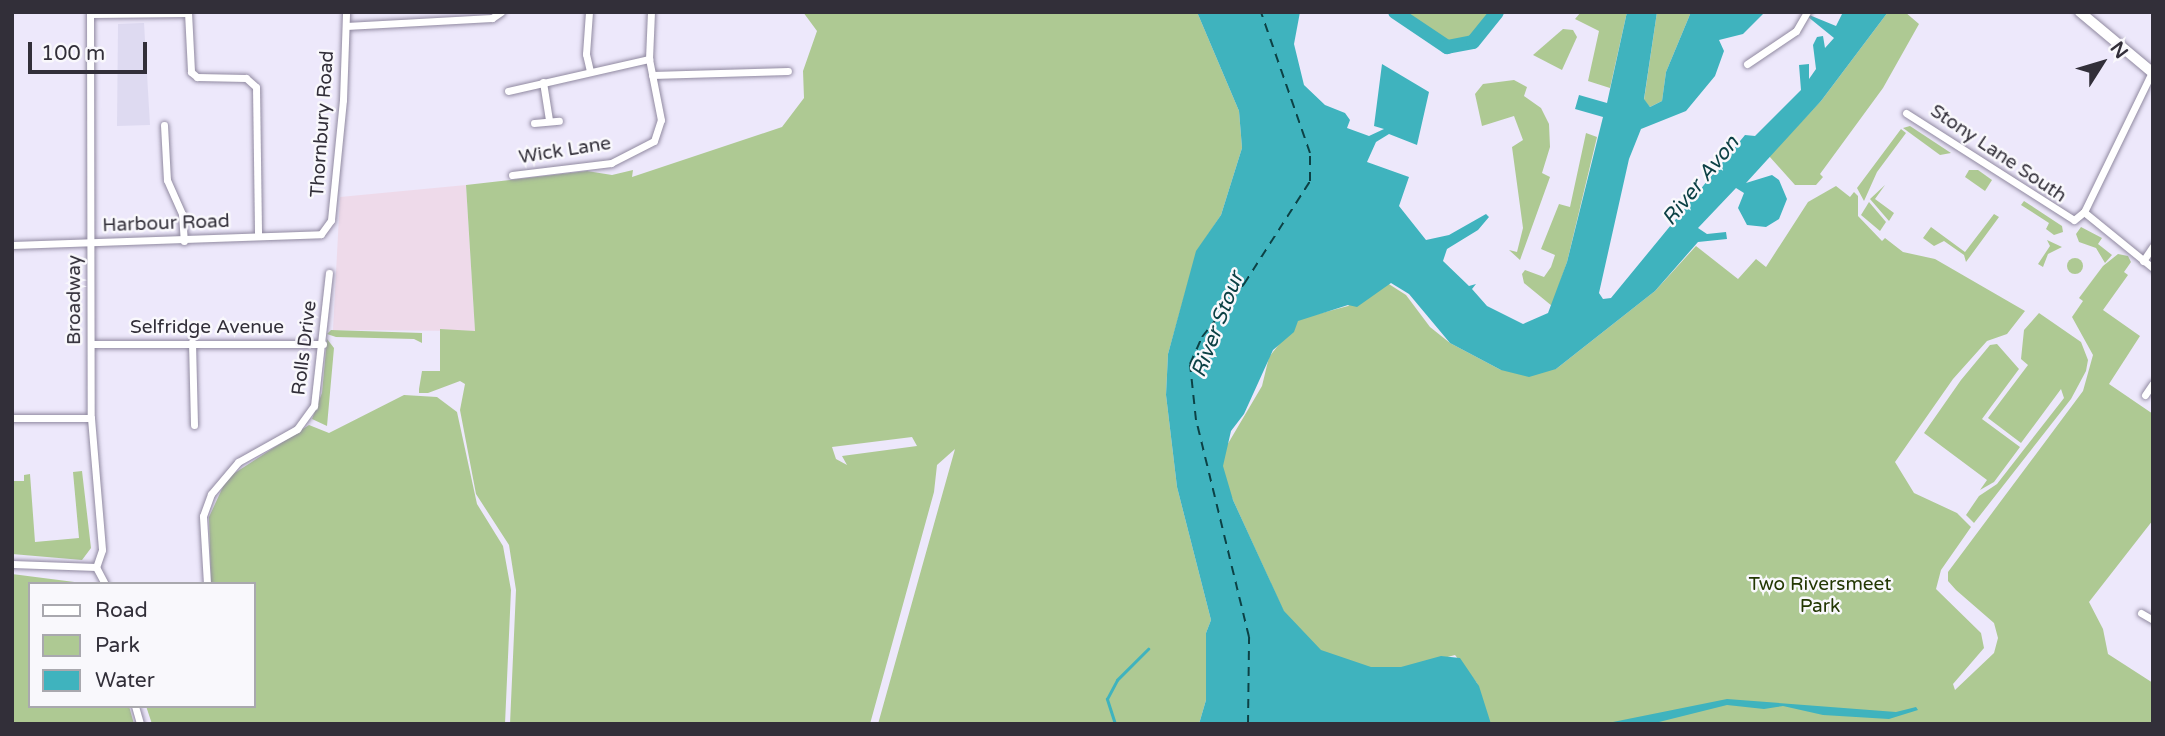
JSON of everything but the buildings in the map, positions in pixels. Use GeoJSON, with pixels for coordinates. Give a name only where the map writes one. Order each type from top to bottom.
{"type":"FeatureCollection","features":[{"type":"Feature","properties":{"kind":"street","name":"Thornbury Road"},"geometry":{"type":"LineString","coordinates":[[321,234],[331,220],[346,12]]}},
{"type":"Feature","properties":{"kind":"street"},"geometry":{"type":"LineString","coordinates":[[430,12],[431,22]]}},
{"type":"Feature","properties":{"kind":"street"},"geometry":{"type":"LineString","coordinates":[[346,26],[492,18],[501,12]]}},
{"type":"Feature","properties":{"kind":"street"},"geometry":{"type":"LineString","coordinates":[[589,12],[586,54],[590,71]]}},
{"type":"Feature","properties":{"kind":"street","name":"Wick Lane"},"geometry":{"type":"LineString","coordinates":[[512,175],[611,163],[650,145],[659,135],[661,120],[649,59],[651,12]]}},
{"type":"Feature","properties":{"kind":"street"},"geometry":{"type":"LineString","coordinates":[[2080,12],[2152,72]]}},
{"type":"Feature","properties":{"kind":"street"},"geometry":{"type":"LineString","coordinates":[[90,13],[188,13],[191,72],[197,77],[246,78],[256,87],[258,236]]}},
{"type":"Feature","properties":{"kind":"street","name":"Broadway"},"geometry":{"type":"LineString","coordinates":[[90,13],[91,418],[102,550],[96,567]]}},
{"type":"Feature","properties":{"kind":"street"},"geometry":{"type":"LineString","coordinates":[[1747,64],[1797,31],[1807,14]]}},
{"type":"Feature","properties":{"kind":"street"},"geometry":{"type":"LineString","coordinates":[[509,91],[649,59]]}},
{"type":"Feature","properties":{"kind":"street"},"geometry":{"type":"LineString","coordinates":[[652,75],[788,71]]}},
{"type":"Feature","properties":{"kind":"street","name":"Stony Lane South"},"geometry":{"type":"LineString","coordinates":[[1906,113],[2065,217],[2074,220],[2084,212],[2152,72]]}},
{"type":"Feature","properties":{"kind":"street"},"geometry":{"type":"LineString","coordinates":[[543,82],[549,121]]}},
{"type":"Feature","properties":{"kind":"street"},"geometry":{"type":"LineString","coordinates":[[534,123],[559,121]]}},
{"type":"Feature","properties":{"kind":"street"},"geometry":{"type":"LineString","coordinates":[[164,125],[167,180],[182,214],[184,241]]}},
{"type":"Feature","properties":{"kind":"street"},"geometry":{"type":"LineString","coordinates":[[2084,212],[2153,268]]}},
{"type":"Feature","properties":{"kind":"street","name":"Harbour Road"},"geometry":{"type":"LineString","coordinates":[[12,244],[184,241],[321,234]]}},
{"type":"Feature","properties":{"kind":"street"},"geometry":{"type":"LineString","coordinates":[[2143,261],[2153,246]]}},
{"type":"Feature","properties":{"kind":"street","name":"Rolls Drive"},"geometry":{"type":"LineString","coordinates":[[207,582],[204,516],[211,494],[237,462],[288,435],[307,419],[318,393],[329,273]]}},
{"type":"Feature","properties":{"kind":"street"},"geometry":{"type":"LineString","coordinates":[[192,342],[194,425]]}},
{"type":"Feature","properties":{"kind":"street","name":"Selfridge Avenue"},"geometry":{"type":"LineString","coordinates":[[90,344],[323,344]]}},
{"type":"Feature","properties":{"kind":"street"},"geometry":{"type":"LineString","coordinates":[[2145,395],[2153,383]]}},
{"type":"Feature","properties":{"kind":"street"},"geometry":{"type":"LineString","coordinates":[[12,418],[91,418]]}},
{"type":"Feature","properties":{"kind":"street"},"geometry":{"type":"LineString","coordinates":[[12,564],[96,567],[104,582]]}},
{"type":"Feature","properties":{"kind":"street"},"geometry":{"type":"LineString","coordinates":[[2141,613],[2153,620]]}},
{"type":"Feature","properties":{"kind":"shaded area"},"geometry":{"type":"Polygon","coordinates":[[[144,23],[150,125],[117,126],[118,24],[144,23]]]}},
{"type":"Feature","properties":{"kind":"shaded area"},"geometry":{"type":"Polygon","coordinates":[[[466,185],[475,331],[333,330],[340,197],[466,185]]]}},
{"type":"Feature","properties":{"kind":"green space"},"geometry":{"type":"Polygon","coordinates":[[[803,12],[1197,12],[1239,111],[1242,148],[1221,215],[1197,251],[1168,354],[1166,395],[1177,487],[1211,620],[1206,633],[1206,700],[1199,724],[878,724],[955,449],[937,465],[934,492],[870,724],[510,724],[516,590],[509,545],[476,494],[460,410],[465,384],[460,381],[428,393],[419,393],[422,371],[440,371],[440,329],[475,331],[466,185],[587,171],[612,175],[633,170],[632,177],[782,127],[804,98],[803,71],[817,31],[803,12]],[[912,437],[832,447],[836,459],[847,465],[842,456],[917,446],[912,437]]]}},
{"type":"Feature","properties":{"kind":"green space"},"geometry":{"type":"Polygon","coordinates":[[[1396,12],[1490,12],[1473,34],[1454,45],[1396,12]]]}},
{"type":"Feature","properties":{"kind":"green space"},"geometry":{"type":"Polygon","coordinates":[[[1581,12],[1627,12],[1610,88],[1588,81],[1599,31],[1575,19],[1581,12]]]}},
{"type":"Feature","properties":{"kind":"green space"},"geometry":{"type":"Polygon","coordinates":[[[1657,12],[1691,12],[1666,72],[1662,101],[1650,107],[1644,100],[1657,12]]]}},
{"type":"Feature","properties":{"kind":"green space"},"geometry":{"type":"Polygon","coordinates":[[[1888,12],[1905,12],[1919,24],[1883,88],[1820,174],[1823,177],[1816,185],[1795,185],[1769,156],[1821,101],[1888,12]]]}},
{"type":"Feature","properties":{"kind":"green space"},"geometry":{"type":"Polygon","coordinates":[[[1563,29],[1573,30],[1577,37],[1562,70],[1533,55],[1563,29]]]}},
{"type":"Feature","properties":{"kind":"green space"},"geometry":{"type":"Polygon","coordinates":[[[1514,80],[1527,87],[1524,96],[1541,108],[1549,124],[1550,147],[1542,173],[1550,177],[1520,260],[1509,250],[1517,252],[1523,228],[1512,147],[1523,140],[1514,116],[1482,126],[1475,94],[1483,84],[1514,80]]]}},
{"type":"Feature","properties":{"kind":"green space"},"geometry":{"type":"Polygon","coordinates":[[[1910,126],[1951,153],[1940,155],[1903,128],[1910,126]]]}},
{"type":"Feature","properties":{"kind":"green space"},"geometry":{"type":"Polygon","coordinates":[[[1901,129],[1906,133],[1877,172],[1864,201],[1857,188],[1901,129]]]}},
{"type":"Feature","properties":{"kind":"green space"},"geometry":{"type":"Polygon","coordinates":[[[1586,133],[1597,137],[1567,262],[1552,306],[1524,283],[1522,274],[1525,270],[1544,277],[1551,267],[1555,255],[1541,249],[1559,204],[1570,207],[1586,133]]]}},
{"type":"Feature","properties":{"kind":"green space"},"geometry":{"type":"Polygon","coordinates":[[[1969,170],[1978,170],[1992,180],[1985,191],[1965,177],[1969,170]]]}},
{"type":"Feature","properties":{"kind":"green space"},"geometry":{"type":"Polygon","coordinates":[[[1885,185],[1875,199],[1894,213],[1889,221],[1870,199],[1885,185]]]}},
{"type":"Feature","properties":{"kind":"green space","name":"Two Riversmeet Park"},"geometry":{"type":"Polygon","coordinates":[[[1836,186],[1850,197],[1854,192],[1858,196],[1858,216],[1882,241],[1885,238],[1903,252],[1935,259],[2025,311],[2007,334],[1987,341],[1953,379],[1895,462],[1914,493],[1957,513],[1971,527],[1941,570],[1936,589],[1981,633],[1984,648],[1953,684],[1955,690],[1994,653],[1998,638],[1994,623],[1956,590],[1948,581],[1948,572],[2083,391],[2093,355],[2072,317],[2083,301],[2079,298],[2103,266],[2118,254],[2128,256],[2131,262],[2124,272],[2128,275],[2103,310],[2140,336],[2109,384],[2153,414],[2153,520],[2089,602],[2103,629],[2108,654],[2153,683],[2153,724],[1487,724],[1477,683],[1455,655],[1403,669],[1368,668],[1325,658],[1288,621],[1223,478],[1223,452],[1262,386],[1269,357],[1299,319],[1348,306],[1381,279],[1406,295],[1430,327],[1450,343],[1501,370],[1556,369],[1655,291],[1696,246],[1738,279],[1756,259],[1766,267],[1808,202],[1836,186]]]}},
{"type":"Feature","properties":{"kind":"green space"},"geometry":{"type":"Polygon","coordinates":[[[2024,201],[2062,226],[2063,232],[2054,235],[2046,229],[2049,223],[2021,205],[2024,201]]]}},
{"type":"Feature","properties":{"kind":"green space"},"geometry":{"type":"Polygon","coordinates":[[[1869,202],[1886,222],[1880,231],[1861,215],[1869,202]]]}},
{"type":"Feature","properties":{"kind":"green space"},"geometry":{"type":"Polygon","coordinates":[[[1994,214],[1999,217],[1966,262],[1964,255],[1944,241],[1934,246],[1923,238],[1931,227],[1965,252],[1994,214]]]}},
{"type":"Feature","properties":{"kind":"green space"},"geometry":{"type":"Polygon","coordinates":[[[2081,227],[2102,238],[2098,244],[2112,255],[2105,263],[2096,248],[2079,242],[2076,234],[2081,227]]]}},
{"type":"Feature","properties":{"kind":"green space"},"geometry":{"type":"Polygon","coordinates":[[[2047,240],[2062,247],[2048,254],[2043,267],[2038,264],[2050,246],[2047,240]]]}},
{"type":"Feature","properties":{"kind":"green space"},"geometry":{"type":"Polygon","coordinates":[[[2072,258],[2078,258],[2083,266],[2081,272],[2072,274],[2067,269],[2067,263],[2072,258]]]}},
{"type":"Feature","properties":{"kind":"green space"},"geometry":{"type":"Polygon","coordinates":[[[2039,313],[2081,342],[2088,360],[2086,371],[2071,399],[1974,523],[1966,515],[1979,496],[1997,484],[2064,398],[2061,389],[2021,443],[1988,418],[2028,365],[2021,359],[2024,330],[2039,313]]]}},
{"type":"Feature","properties":{"kind":"green space"},"geometry":{"type":"Polygon","coordinates":[[[331,330],[422,333],[422,343],[414,339],[336,337],[327,334],[331,330]]]}},
{"type":"Feature","properties":{"kind":"green space"},"geometry":{"type":"Polygon","coordinates":[[[327,339],[334,348],[327,426],[312,419],[322,393],[327,339]]]}},
{"type":"Feature","properties":{"kind":"green space"},"geometry":{"type":"Polygon","coordinates":[[[1997,344],[2019,369],[1982,419],[2020,447],[1994,482],[1980,490],[1987,480],[1924,433],[1961,380],[1990,345],[1997,344]]]}},
{"type":"Feature","properties":{"kind":"green space"},"geometry":{"type":"Polygon","coordinates":[[[404,395],[437,397],[457,412],[477,504],[503,546],[511,590],[505,724],[152,724],[147,708],[256,708],[256,582],[211,582],[209,517],[227,478],[309,425],[329,433],[404,395]]]}},
{"type":"Feature","properties":{"kind":"green space"},"geometry":{"type":"Polygon","coordinates":[[[82,471],[91,548],[82,560],[12,554],[13,481],[24,481],[24,475],[30,474],[35,542],[79,538],[73,472],[82,471]]]}},
{"type":"Feature","properties":{"kind":"green space"},"geometry":{"type":"Polygon","coordinates":[[[12,574],[74,582],[28,582],[28,708],[130,708],[134,724],[12,724],[12,574]]]}},
{"type":"Feature","properties":{"kind":"water","name":"River Stour"},"geometry":{"type":"Polygon","coordinates":[[[1197,12],[1300,12],[1294,44],[1304,85],[1325,105],[1345,113],[1350,120],[1347,128],[1369,136],[1384,129],[1374,126],[1382,64],[1429,92],[1417,145],[1389,134],[1376,142],[1367,162],[1409,177],[1399,206],[1426,240],[1449,235],[1486,214],[1489,217],[1478,230],[1447,249],[1443,261],[1469,286],[1476,284],[1472,289],[1487,306],[1523,324],[1548,313],[1567,262],[1603,117],[1575,109],[1579,95],[1607,103],[1627,12],[1657,12],[1644,99],[1650,107],[1662,101],[1666,72],[1691,12],[1765,12],[1743,34],[1719,40],[1724,51],[1715,76],[1686,111],[1641,129],[1629,159],[1599,293],[1603,299],[1611,298],[1745,135],[1755,136],[1801,90],[1799,65],[1809,64],[1809,79],[1816,69],[1813,45],[1817,37],[1823,36],[1825,48],[1834,38],[1802,12],[1836,26],[1843,12],[1888,12],[1821,101],[1746,183],[1772,175],[1779,180],[1787,199],[1779,219],[1766,227],[1747,225],[1738,208],[1744,193],[1736,188],[1698,228],[1707,234],[1726,232],[1727,239],[1698,242],[1655,291],[1556,369],[1529,377],[1501,370],[1450,343],[1409,294],[1391,283],[1357,307],[1348,305],[1298,321],[1294,332],[1273,350],[1244,414],[1231,431],[1223,466],[1233,500],[1284,611],[1321,650],[1371,667],[1401,667],[1441,656],[1460,658],[1479,686],[1491,724],[1199,724],[1206,700],[1206,633],[1211,620],[1177,487],[1166,395],[1168,354],[1196,251],[1221,215],[1242,148],[1239,111],[1197,12]]]}},
{"type":"Feature","properties":{"kind":"water"},"geometry":{"type":"Polygon","coordinates":[[[1727,699],[1896,712],[1916,707],[1918,710],[1889,719],[1823,715],[1783,706],[1764,709],[1727,705],[1651,724],[1603,724],[1727,699]]]}},
{"type":"Feature","properties":{"kind":"waterway"},"geometry":{"type":"LineString","coordinates":[[1395,12],[1447,47],[1473,42],[1497,12]]}},
{"type":"Feature","properties":{"kind":"waterway"},"geometry":{"type":"LineString","coordinates":[[1115,724],[1107,699],[1117,680],[1148,649]]}},
{"type":"Feature","properties":{"kind":"ferry route"},"geometry":{"type":"LineString","coordinates":[[1248,724],[1249,637],[1196,420],[1190,364],[1202,337],[1244,284],[1310,181],[1310,153],[1261,12]]}},
{"type":"Feature","properties":{"kind":"water label","name":"River Avon"},"geometry":{"type":"Point","coordinates":[1701,181]}}]}
